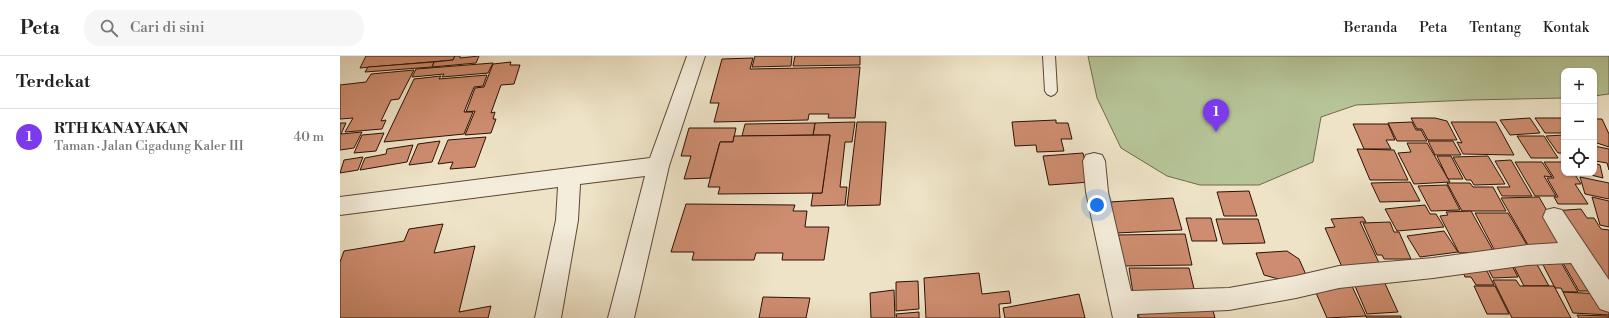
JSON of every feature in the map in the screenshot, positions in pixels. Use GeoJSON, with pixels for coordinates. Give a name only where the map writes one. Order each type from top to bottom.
{"type":"FeatureCollection","features":[{"type":"Feature","properties":{"kind":"street"},"geometry":{"type":"LineString","coordinates":[[621,318],[658,166],[696,56]]}},
{"type":"Feature","properties":{"kind":"street"},"geometry":{"type":"LineString","coordinates":[[1094,161],[1098,192],[1123,310],[1229,299],[1296,287],[1339,277],[1433,268],[1527,255],[1577,252]]}},
{"type":"Feature","properties":{"kind":"street"},"geometry":{"type":"LineString","coordinates":[[340,206],[658,166]]}},
{"type":"Feature","properties":{"kind":"street"},"geometry":{"type":"LineString","coordinates":[[548,318],[566,220],[570,177]]}},
{"type":"Feature","properties":{"kind":"street"},"geometry":{"type":"LineString","coordinates":[[1554,217],[1609,301]]}},
{"type":"Feature","properties":{"kind":"lane"},"geometry":{"type":"LineString","coordinates":[[1049,56],[1050,91]]}},
{"type":"Feature","properties":{"kind":"green space"},"geometry":{"type":"Polygon","coordinates":[[[1088,56],[1609,56],[1609,94],[1597,96],[1597,68],[1561,68],[1561,98],[1356,105],[1321,117],[1313,162],[1259,185],[1200,185],[1167,176],[1121,148],[1097,98],[1088,56]]]}},
{"type":"Feature","properties":{"kind":"building"},"geometry":{"type":"Polygon","coordinates":[[[366,56],[455,56],[453,60],[360,68],[366,56]]]}},
{"type":"Feature","properties":{"kind":"building"},"geometry":{"type":"Polygon","coordinates":[[[455,56],[460,56],[460,58],[479,56],[476,63],[432,67],[434,62],[453,60],[455,56]]]}},
{"type":"Feature","properties":{"kind":"building"},"geometry":{"type":"Polygon","coordinates":[[[755,56],[792,56],[791,66],[752,67],[755,56]]]}},
{"type":"Feature","properties":{"kind":"building"},"geometry":{"type":"Polygon","coordinates":[[[795,56],[860,56],[860,65],[793,66],[795,56]]]}},
{"type":"Feature","properties":{"kind":"building"},"geometry":{"type":"Polygon","coordinates":[[[753,58],[750,69],[860,67],[855,118],[828,118],[829,114],[809,114],[808,120],[714,122],[719,103],[710,103],[722,59],[753,58]]]}},
{"type":"Feature","properties":{"kind":"building"},"geometry":{"type":"Polygon","coordinates":[[[434,62],[432,67],[365,72],[368,67],[434,62]]]}},
{"type":"Feature","properties":{"kind":"building"},"geometry":{"type":"Polygon","coordinates":[[[511,62],[510,65],[520,65],[514,84],[501,85],[491,113],[495,112],[493,119],[496,119],[491,133],[465,135],[475,111],[466,112],[475,88],[484,87],[493,64],[511,62]]]}},
{"type":"Feature","properties":{"kind":"building"},"geometry":{"type":"Polygon","coordinates":[[[493,63],[488,73],[442,77],[444,74],[412,77],[416,69],[493,63]]]}},
{"type":"Feature","properties":{"kind":"building"},"geometry":{"type":"Polygon","coordinates":[[[414,70],[399,99],[391,100],[381,121],[386,120],[382,129],[345,132],[353,118],[340,119],[340,85],[366,82],[371,74],[414,70]]]}},
{"type":"Feature","properties":{"kind":"building"},"geometry":{"type":"Polygon","coordinates":[[[487,75],[483,86],[474,87],[464,112],[473,112],[464,134],[384,142],[414,79],[441,76],[439,79],[487,75]]]}},
{"type":"Feature","properties":{"kind":"building"},"geometry":{"type":"Polygon","coordinates":[[[1411,118],[1435,118],[1447,121],[1457,140],[1428,140],[1422,129],[1417,129],[1411,118]]]}},
{"type":"Feature","properties":{"kind":"building"},"geometry":{"type":"Polygon","coordinates":[[[1530,118],[1540,133],[1510,135],[1500,120],[1530,118]]]}},
{"type":"Feature","properties":{"kind":"building"},"geometry":{"type":"Polygon","coordinates":[[[1535,118],[1561,118],[1561,133],[1545,133],[1535,118]]]}},
{"type":"Feature","properties":{"kind":"building"},"geometry":{"type":"Polygon","coordinates":[[[1597,119],[1602,119],[1609,134],[1609,147],[1597,143],[1597,119]]]}},
{"type":"Feature","properties":{"kind":"building"},"geometry":{"type":"Polygon","coordinates":[[[1056,120],[1056,123],[1068,123],[1072,139],[1061,139],[1064,151],[1037,152],[1036,145],[1015,146],[1012,122],[1056,120]]]}},
{"type":"Feature","properties":{"kind":"building"},"geometry":{"type":"Polygon","coordinates":[[[855,122],[852,142],[845,142],[840,187],[847,187],[845,205],[811,206],[813,193],[822,193],[830,135],[813,135],[815,123],[855,122]]]}},
{"type":"Feature","properties":{"kind":"building"},"geometry":{"type":"Polygon","coordinates":[[[857,122],[886,122],[880,205],[847,206],[857,122]]]}},
{"type":"Feature","properties":{"kind":"building"},"geometry":{"type":"Polygon","coordinates":[[[1412,122],[1416,130],[1421,130],[1427,141],[1397,141],[1388,123],[1412,122]]]}},
{"type":"Feature","properties":{"kind":"building"},"geometry":{"type":"Polygon","coordinates":[[[1451,122],[1496,122],[1514,155],[1463,154],[1457,142],[1462,143],[1451,122]]]}},
{"type":"Feature","properties":{"kind":"building"},"geometry":{"type":"Polygon","coordinates":[[[340,123],[346,123],[341,134],[362,132],[354,148],[340,150],[340,123]]]}},
{"type":"Feature","properties":{"kind":"building"},"geometry":{"type":"Polygon","coordinates":[[[815,123],[813,135],[742,136],[745,124],[815,123]]]}},
{"type":"Feature","properties":{"kind":"building"},"geometry":{"type":"Polygon","coordinates":[[[1353,124],[1388,124],[1395,140],[1386,140],[1391,149],[1364,149],[1353,124]]]}},
{"type":"Feature","properties":{"kind":"building"},"geometry":{"type":"Polygon","coordinates":[[[689,128],[736,128],[733,142],[720,142],[710,178],[684,179],[691,156],[681,156],[689,128]]]}},
{"type":"Feature","properties":{"kind":"building"},"geometry":{"type":"Polygon","coordinates":[[[384,133],[376,151],[354,153],[362,135],[384,133]]]}},
{"type":"Feature","properties":{"kind":"building"},"geometry":{"type":"Polygon","coordinates":[[[830,135],[822,193],[718,194],[720,187],[708,187],[720,142],[733,142],[734,136],[830,135]]]}},
{"type":"Feature","properties":{"kind":"building"},"geometry":{"type":"Polygon","coordinates":[[[1561,135],[1561,153],[1558,153],[1546,136],[1561,135]]]}},
{"type":"Feature","properties":{"kind":"building"},"geometry":{"type":"Polygon","coordinates":[[[1517,136],[1544,136],[1558,158],[1531,158],[1517,136]]]}},
{"type":"Feature","properties":{"kind":"building"},"geometry":{"type":"Polygon","coordinates":[[[486,137],[475,167],[450,169],[453,162],[438,164],[448,140],[486,137]]]}},
{"type":"Feature","properties":{"kind":"building"},"geometry":{"type":"Polygon","coordinates":[[[440,141],[432,162],[409,165],[418,144],[440,141]]]}},
{"type":"Feature","properties":{"kind":"building"},"geometry":{"type":"Polygon","coordinates":[[[1428,141],[1453,141],[1461,155],[1435,155],[1428,141]]]}},
{"type":"Feature","properties":{"kind":"building"},"geometry":{"type":"Polygon","coordinates":[[[1407,143],[1427,143],[1450,182],[1414,184],[1398,153],[1411,152],[1407,143]]]}},
{"type":"Feature","properties":{"kind":"building"},"geometry":{"type":"Polygon","coordinates":[[[413,145],[407,162],[360,170],[365,158],[386,154],[387,149],[413,145]]]}},
{"type":"Feature","properties":{"kind":"building"},"geometry":{"type":"Polygon","coordinates":[[[1597,147],[1609,149],[1609,170],[1607,163],[1597,161],[1597,147]]]}},
{"type":"Feature","properties":{"kind":"building"},"geometry":{"type":"Polygon","coordinates":[[[1357,149],[1394,150],[1408,180],[1370,180],[1357,149]]]}},
{"type":"Feature","properties":{"kind":"building"},"geometry":{"type":"Polygon","coordinates":[[[1083,153],[1090,182],[1049,185],[1043,156],[1083,153]]]}},
{"type":"Feature","properties":{"kind":"building"},"geometry":{"type":"Polygon","coordinates":[[[1437,156],[1451,156],[1463,179],[1448,179],[1437,156]]]}},
{"type":"Feature","properties":{"kind":"building"},"geometry":{"type":"Polygon","coordinates":[[[1488,156],[1505,184],[1474,185],[1471,180],[1466,180],[1453,157],[1488,156]]]}},
{"type":"Feature","properties":{"kind":"building"},"geometry":{"type":"Polygon","coordinates":[[[363,157],[358,170],[340,173],[344,160],[363,157]]]}},
{"type":"Feature","properties":{"kind":"building"},"geometry":{"type":"Polygon","coordinates":[[[1511,160],[1532,196],[1502,196],[1497,187],[1510,187],[1495,161],[1511,160]]]}},
{"type":"Feature","properties":{"kind":"building"},"geometry":{"type":"Polygon","coordinates":[[[1515,162],[1542,162],[1552,177],[1544,176],[1556,196],[1535,196],[1515,162]]]}},
{"type":"Feature","properties":{"kind":"building"},"geometry":{"type":"Polygon","coordinates":[[[1544,162],[1561,162],[1561,176],[1576,176],[1581,184],[1575,184],[1588,204],[1558,204],[1554,197],[1558,197],[1547,178],[1554,178],[1544,162]]]}},
{"type":"Feature","properties":{"kind":"building"},"geometry":{"type":"Polygon","coordinates":[[[1597,164],[1600,165],[1603,178],[1595,176],[1597,176],[1597,164]]]}},
{"type":"Feature","properties":{"kind":"building"},"geometry":{"type":"Polygon","coordinates":[[[1580,177],[1609,183],[1609,199],[1585,194],[1580,177]]]}},
{"type":"Feature","properties":{"kind":"building"},"geometry":{"type":"Polygon","coordinates":[[[1410,182],[1420,201],[1380,202],[1371,183],[1410,182]]]}},
{"type":"Feature","properties":{"kind":"building"},"geometry":{"type":"Polygon","coordinates":[[[1447,183],[1470,183],[1473,187],[1493,187],[1506,211],[1462,211],[1447,183]]]}},
{"type":"Feature","properties":{"kind":"building"},"geometry":{"type":"Polygon","coordinates":[[[1447,185],[1460,210],[1431,211],[1418,186],[1447,185]]]}},
{"type":"Feature","properties":{"kind":"building"},"geometry":{"type":"Polygon","coordinates":[[[1249,191],[1257,216],[1224,216],[1217,192],[1249,191]]]}},
{"type":"Feature","properties":{"kind":"building"},"geometry":{"type":"Polygon","coordinates":[[[1539,197],[1567,245],[1528,245],[1501,198],[1539,197]]]}},
{"type":"Feature","properties":{"kind":"building"},"geometry":{"type":"Polygon","coordinates":[[[1592,197],[1609,201],[1609,227],[1600,225],[1592,197]]]}},
{"type":"Feature","properties":{"kind":"building"},"geometry":{"type":"Polygon","coordinates":[[[1173,198],[1182,230],[1116,233],[1110,202],[1173,198]]]}},
{"type":"Feature","properties":{"kind":"building"},"geometry":{"type":"Polygon","coordinates":[[[686,204],[795,205],[793,211],[807,211],[805,227],[829,227],[824,260],[782,260],[783,253],[756,253],[754,260],[692,260],[694,252],[671,252],[686,204]]]}},
{"type":"Feature","properties":{"kind":"building"},"geometry":{"type":"Polygon","coordinates":[[[1425,205],[1430,214],[1436,214],[1444,227],[1397,231],[1385,209],[1425,205]]]}},
{"type":"Feature","properties":{"kind":"building"},"geometry":{"type":"Polygon","coordinates":[[[1581,209],[1587,218],[1594,218],[1601,229],[1609,230],[1609,284],[1552,211],[1581,209]]]}},
{"type":"Feature","properties":{"kind":"building"},"geometry":{"type":"Polygon","coordinates":[[[1471,211],[1494,252],[1459,253],[1440,216],[1448,215],[1446,212],[1471,211]]]}},
{"type":"Feature","properties":{"kind":"building"},"geometry":{"type":"Polygon","coordinates":[[[1475,213],[1508,213],[1530,250],[1495,251],[1475,213]]]}},
{"type":"Feature","properties":{"kind":"building"},"geometry":{"type":"Polygon","coordinates":[[[1363,217],[1366,222],[1360,222],[1380,265],[1342,267],[1325,228],[1335,227],[1331,219],[1363,217]]]}},
{"type":"Feature","properties":{"kind":"building"},"geometry":{"type":"Polygon","coordinates":[[[1186,218],[1211,218],[1217,241],[1192,241],[1186,218]]]}},
{"type":"Feature","properties":{"kind":"building"},"geometry":{"type":"Polygon","coordinates":[[[1216,219],[1258,219],[1265,243],[1223,244],[1216,219]]]}},
{"type":"Feature","properties":{"kind":"building"},"geometry":{"type":"Polygon","coordinates":[[[1390,222],[1394,232],[1399,232],[1411,259],[1384,259],[1382,255],[1377,255],[1363,223],[1390,222]]]}},
{"type":"Feature","properties":{"kind":"building"},"geometry":{"type":"Polygon","coordinates":[[[443,224],[434,253],[475,246],[459,312],[491,306],[488,318],[340,318],[340,262],[344,251],[404,241],[409,229],[443,224]]]}},
{"type":"Feature","properties":{"kind":"building"},"geometry":{"type":"Polygon","coordinates":[[[1444,231],[1458,252],[1420,257],[1407,236],[1444,231]]]}},
{"type":"Feature","properties":{"kind":"building"},"geometry":{"type":"Polygon","coordinates":[[[1185,234],[1192,265],[1121,266],[1116,235],[1185,234]]]}},
{"type":"Feature","properties":{"kind":"building"},"geometry":{"type":"Polygon","coordinates":[[[1287,251],[1299,259],[1307,277],[1282,280],[1264,275],[1256,253],[1287,251]]]}},
{"type":"Feature","properties":{"kind":"building"},"geometry":{"type":"Polygon","coordinates":[[[1559,256],[1579,256],[1600,291],[1579,291],[1559,256]]]}},
{"type":"Feature","properties":{"kind":"building"},"geometry":{"type":"Polygon","coordinates":[[[1539,257],[1558,257],[1578,292],[1563,292],[1561,288],[1555,288],[1539,257]]]}},
{"type":"Feature","properties":{"kind":"building"},"geometry":{"type":"Polygon","coordinates":[[[1510,259],[1534,259],[1549,286],[1524,286],[1510,259]]]}},
{"type":"Feature","properties":{"kind":"building"},"geometry":{"type":"Polygon","coordinates":[[[1510,262],[1518,277],[1493,278],[1485,263],[1510,262]]]}},
{"type":"Feature","properties":{"kind":"building"},"geometry":{"type":"Polygon","coordinates":[[[1460,265],[1484,265],[1494,285],[1476,285],[1471,277],[1465,277],[1460,265]]]}},
{"type":"Feature","properties":{"kind":"building"},"geometry":{"type":"Polygon","coordinates":[[[1129,268],[1189,268],[1195,293],[1133,293],[1129,268]]]}},
{"type":"Feature","properties":{"kind":"building"},"geometry":{"type":"Polygon","coordinates":[[[979,273],[982,294],[1009,291],[1011,303],[999,304],[1000,318],[926,318],[924,278],[979,273]]]}},
{"type":"Feature","properties":{"kind":"building"},"geometry":{"type":"Polygon","coordinates":[[[1382,277],[1398,312],[1367,314],[1352,279],[1382,277]]]}},
{"type":"Feature","properties":{"kind":"building"},"geometry":{"type":"Polygon","coordinates":[[[1493,280],[1516,280],[1520,286],[1554,286],[1571,318],[1512,318],[1493,280]]]}},
{"type":"Feature","properties":{"kind":"building"},"geometry":{"type":"Polygon","coordinates":[[[918,281],[919,309],[896,311],[896,282],[918,281]]]}},
{"type":"Feature","properties":{"kind":"building"},"geometry":{"type":"Polygon","coordinates":[[[1350,282],[1366,316],[1327,318],[1313,286],[1350,282]]]}},
{"type":"Feature","properties":{"kind":"building"},"geometry":{"type":"Polygon","coordinates":[[[1474,286],[1495,286],[1509,314],[1487,314],[1474,286]]]}},
{"type":"Feature","properties":{"kind":"building"},"geometry":{"type":"Polygon","coordinates":[[[894,290],[895,318],[871,318],[870,293],[894,290]]]}},
{"type":"Feature","properties":{"kind":"building"},"geometry":{"type":"Polygon","coordinates":[[[1563,292],[1602,294],[1609,306],[1609,315],[1573,313],[1563,292]]]}},
{"type":"Feature","properties":{"kind":"building"},"geometry":{"type":"Polygon","coordinates":[[[1079,294],[1085,318],[1005,318],[1003,308],[1079,294]]]}},
{"type":"Feature","properties":{"kind":"building"},"geometry":{"type":"Polygon","coordinates":[[[763,297],[810,298],[806,318],[759,318],[763,297]]]}},
{"type":"Feature","properties":{"kind":"building"},"geometry":{"type":"Polygon","coordinates":[[[1211,303],[1215,318],[1139,318],[1137,304],[1211,303]]]}},
{"type":"Feature","properties":{"kind":"building"},"geometry":{"type":"Polygon","coordinates":[[[919,312],[919,318],[897,318],[896,314],[919,312]]]}},
{"type":"Feature","properties":{"kind":"building"},"geometry":{"type":"Polygon","coordinates":[[[1577,315],[1609,316],[1609,318],[1579,318],[1577,315]]]}},
{"type":"Feature","properties":{"kind":"building"},"geometry":{"type":"Polygon","coordinates":[[[1366,316],[1401,316],[1401,318],[1367,318],[1366,316]]]}},
{"type":"Feature","properties":{"kind":"place","name":"RTH KANAYAKAN"},"geometry":{"type":"Point","coordinates":[1216,132]}}]}
